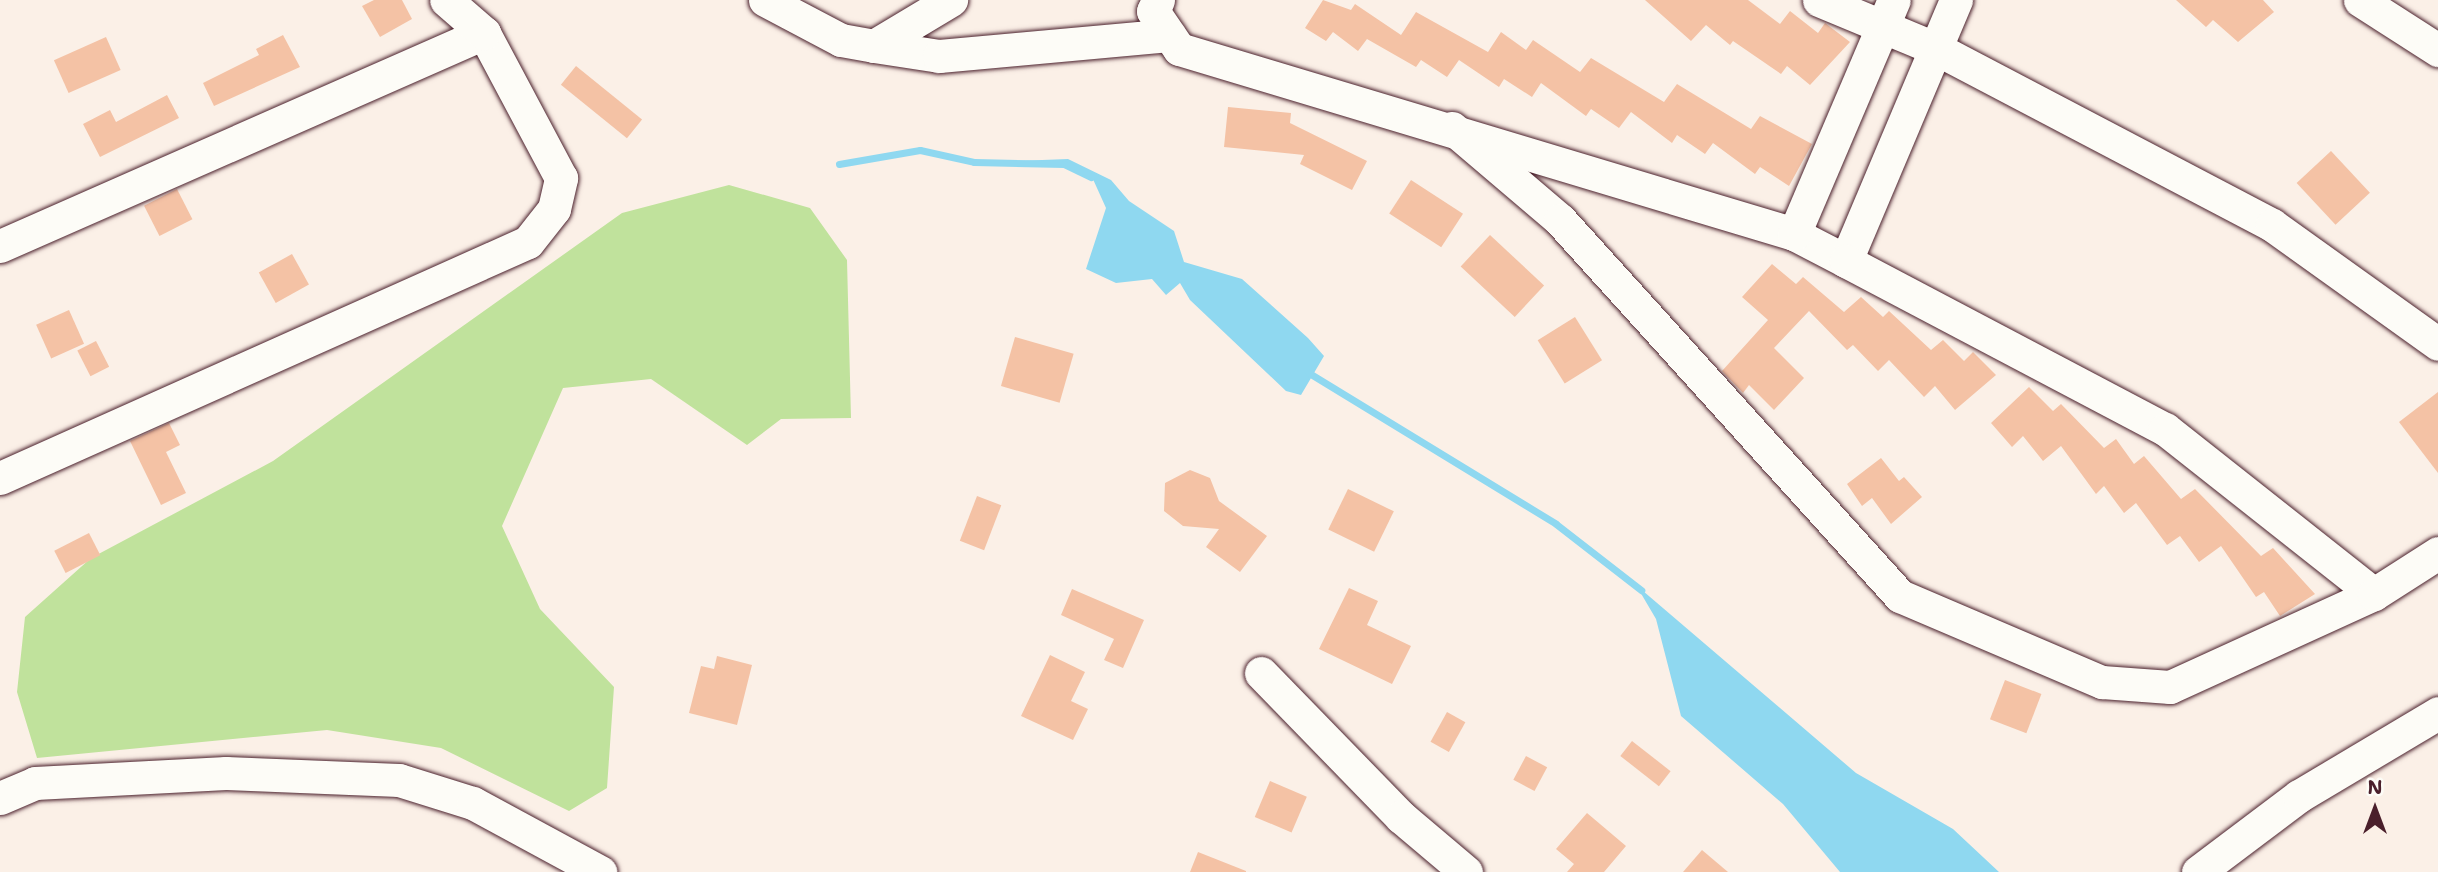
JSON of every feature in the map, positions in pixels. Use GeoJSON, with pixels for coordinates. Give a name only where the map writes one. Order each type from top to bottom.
{"type":"FeatureCollection","features":[{"type":"Feature","properties":{"kind":"street"},"geometry":{"type":"LineString","coordinates":[[0,478],[528,242],[554,209],[561,177],[484,33],[446,0]]}},
{"type":"Feature","properties":{"kind":"street"},"geometry":{"type":"LineString","coordinates":[[874,46],[951,0]]}},
{"type":"Feature","properties":{"kind":"street"},"geometry":{"type":"LineString","coordinates":[[1158,0],[1153,11],[1179,49],[1452,128],[1794,234],[2165,429],[2374,594]]}},
{"type":"Feature","properties":{"kind":"street"},"geometry":{"type":"LineString","coordinates":[[1819,0],[1889,12],[1937,49],[2272,225],[2438,344]]}},
{"type":"Feature","properties":{"kind":"street"},"geometry":{"type":"LineString","coordinates":[[1846,261],[1956,0]]}},
{"type":"Feature","properties":{"kind":"street"},"geometry":{"type":"LineString","coordinates":[[2360,0],[2438,50]]}},
{"type":"Feature","properties":{"kind":"street"},"geometry":{"type":"LineString","coordinates":[[782,4],[841,40],[939,56],[1169,35]]}},
{"type":"Feature","properties":{"kind":"street"},"geometry":{"type":"LineString","coordinates":[[1794,234],[1889,12]]}},
{"type":"Feature","properties":{"kind":"street"},"geometry":{"type":"LineString","coordinates":[[0,246],[484,33]]}},
{"type":"Feature","properties":{"kind":"street"},"geometry":{"type":"LineString","coordinates":[[1452,128],[1560,220],[1900,596],[2102,682],[2170,687],[2374,594],[2438,553]]}},
{"type":"Feature","properties":{"kind":"street"},"geometry":{"type":"LineString","coordinates":[[1261,673],[1401,817],[1466,872]]}},
{"type":"Feature","properties":{"kind":"street"},"geometry":{"type":"LineString","coordinates":[[2198,872],[2299,796],[2438,713]]}},
{"type":"Feature","properties":{"kind":"street"},"geometry":{"type":"LineString","coordinates":[[0,798],[34,783],[226,773],[398,780],[473,803],[600,872]]}},
{"type":"Feature","properties":{"kind":"green space"},"geometry":{"type":"Polygon","coordinates":[[[729,185],[810,208],[847,260],[851,418],[781,419],[747,445],[651,379],[563,388],[502,526],[540,609],[614,687],[607,788],[569,811],[441,748],[327,730],[37,758],[17,692],[25,617],[91,558],[273,461],[622,213],[729,185]]]}},
{"type":"Feature","properties":{"kind":"water"},"geometry":{"type":"Polygon","coordinates":[[[1068,159],[1111,180],[1129,201],[1174,231],[1184,262],[1242,279],[1308,338],[1324,356],[1301,395],[1286,391],[1190,300],[1180,283],[1166,295],[1152,279],[1116,283],[1086,269],[1106,208],[1092,177],[1064,164],[1014,161],[1068,159]]]}},
{"type":"Feature","properties":{"kind":"water"},"geometry":{"type":"Polygon","coordinates":[[[1636,585],[1856,773],[1953,829],[1999,872],[1840,872],[1783,804],[1681,716],[1656,619],[1636,585]]]}},
{"type":"Feature","properties":{"kind":"building"},"geometry":{"type":"Polygon","coordinates":[[[374,0],[402,0],[412,19],[380,37],[362,6],[374,0]]]}},
{"type":"Feature","properties":{"kind":"building"},"geometry":{"type":"Polygon","coordinates":[[[1323,0],[1351,10],[1355,4],[1401,35],[1416,12],[1488,52],[1501,32],[1526,50],[1533,40],[1580,72],[1591,58],[1664,102],[1677,84],[1751,129],[1760,116],[1812,144],[1789,186],[1760,167],[1755,174],[1713,143],[1705,154],[1677,135],[1672,143],[1631,112],[1619,128],[1591,109],[1586,116],[1541,83],[1532,97],[1504,79],[1499,87],[1459,60],[1447,77],[1421,60],[1416,67],[1367,39],[1358,51],[1333,32],[1326,41],[1305,28],[1323,0]]]}},
{"type":"Feature","properties":{"kind":"building"},"geometry":{"type":"Polygon","coordinates":[[[1645,0],[1748,0],[1780,24],[1790,11],[1818,33],[1825,23],[1850,42],[1810,85],[1787,66],[1781,74],[1733,41],[1730,45],[1706,25],[1691,41],[1645,0]]]}},
{"type":"Feature","properties":{"kind":"building"},"geometry":{"type":"Polygon","coordinates":[[[2176,0],[2263,0],[2274,12],[2238,42],[2213,20],[2206,27],[2176,0]]]}},
{"type":"Feature","properties":{"kind":"building"},"geometry":{"type":"Polygon","coordinates":[[[283,35],[300,67],[214,106],[203,83],[259,55],[256,49],[283,35]]]}},
{"type":"Feature","properties":{"kind":"building"},"geometry":{"type":"Polygon","coordinates":[[[106,37],[121,70],[69,93],[54,60],[106,37]]]}},
{"type":"Feature","properties":{"kind":"building"},"geometry":{"type":"Polygon","coordinates":[[[576,66],[642,119],[627,138],[561,85],[576,66]]]}},
{"type":"Feature","properties":{"kind":"building"},"geometry":{"type":"Polygon","coordinates":[[[167,95],[179,118],[100,157],[83,124],[110,110],[116,122],[167,95]]]}},
{"type":"Feature","properties":{"kind":"building"},"geometry":{"type":"Polygon","coordinates":[[[1228,107],[1291,113],[1290,123],[1367,161],[1352,190],[1300,164],[1304,155],[1224,147],[1228,107]]]}},
{"type":"Feature","properties":{"kind":"building"},"geometry":{"type":"Polygon","coordinates":[[[2331,151],[2370,193],[2336,225],[2297,183],[2331,151]]]}},
{"type":"Feature","properties":{"kind":"building"},"geometry":{"type":"Polygon","coordinates":[[[1411,180],[1463,214],[1441,247],[1389,214],[1411,180]]]}},
{"type":"Feature","properties":{"kind":"building"},"geometry":{"type":"Polygon","coordinates":[[[177,189],[192,219],[159,236],[144,206],[177,189]]]}},
{"type":"Feature","properties":{"kind":"building"},"geometry":{"type":"Polygon","coordinates":[[[1490,235],[1544,285],[1515,317],[1461,266],[1490,235]]]}},
{"type":"Feature","properties":{"kind":"building"},"geometry":{"type":"Polygon","coordinates":[[[292,254],[309,285],[276,303],[259,272],[292,254]]]}},
{"type":"Feature","properties":{"kind":"building"},"geometry":{"type":"Polygon","coordinates":[[[1772,264],[1796,284],[1803,277],[1844,312],[1861,297],[1883,317],[1889,311],[1931,350],[1943,340],[1964,361],[1973,352],[1996,375],[1955,410],[1935,386],[1924,397],[1889,360],[1878,371],[1853,345],[1847,350],[1809,311],[1774,348],[1804,378],[1774,410],[1749,385],[1743,393],[1722,371],[1768,320],[1742,297],[1772,264]]]}},
{"type":"Feature","properties":{"kind":"building"},"geometry":{"type":"Polygon","coordinates":[[[69,310],[84,344],[51,358],[36,325],[69,310]]]}},
{"type":"Feature","properties":{"kind":"building"},"geometry":{"type":"Polygon","coordinates":[[[1575,317],[1602,360],[1565,384],[1538,340],[1575,317]]]}},
{"type":"Feature","properties":{"kind":"building"},"geometry":{"type":"Polygon","coordinates":[[[1015,337],[1074,354],[1060,403],[1001,386],[1015,337]]]}},
{"type":"Feature","properties":{"kind":"building"},"geometry":{"type":"Polygon","coordinates":[[[96,341],[109,367],[90,376],[77,351],[96,341]]]}},
{"type":"Feature","properties":{"kind":"building"},"geometry":{"type":"Polygon","coordinates":[[[2029,387],[2053,411],[2061,404],[2104,448],[2116,439],[2134,464],[2144,456],[2181,499],[2195,489],[2261,556],[2273,548],[2315,594],[2280,616],[2264,592],[2256,597],[2221,546],[2199,562],[2180,536],[2167,545],[2136,503],[2124,513],[2104,486],[2096,494],[2061,446],[2043,461],[2023,436],[2012,447],[1991,423],[2029,387]]]}},
{"type":"Feature","properties":{"kind":"building"},"geometry":{"type":"Polygon","coordinates":[[[2438,392],[2438,473],[2399,422],[2438,392]]]}},
{"type":"Feature","properties":{"kind":"building"},"geometry":{"type":"Polygon","coordinates":[[[169,423],[180,445],[166,452],[186,493],[161,505],[130,441],[169,423]]]}},
{"type":"Feature","properties":{"kind":"building"},"geometry":{"type":"Polygon","coordinates":[[[1881,458],[1899,481],[1904,477],[1922,497],[1891,524],[1872,498],[1862,506],[1847,484],[1881,458]]]}},
{"type":"Feature","properties":{"kind":"building"},"geometry":{"type":"Polygon","coordinates":[[[1190,470],[1210,478],[1219,501],[1267,536],[1240,572],[1206,547],[1219,529],[1183,526],[1164,511],[1165,483],[1190,470]]]}},
{"type":"Feature","properties":{"kind":"building"},"geometry":{"type":"Polygon","coordinates":[[[1348,489],[1394,511],[1374,552],[1328,529],[1348,489]]]}},
{"type":"Feature","properties":{"kind":"building"},"geometry":{"type":"Polygon","coordinates":[[[977,496],[1001,505],[984,550],[960,541],[977,496]]]}},
{"type":"Feature","properties":{"kind":"building"},"geometry":{"type":"Polygon","coordinates":[[[89,533],[100,555],[66,573],[54,551],[89,533]]]}},
{"type":"Feature","properties":{"kind":"building"},"geometry":{"type":"Polygon","coordinates":[[[1349,588],[1378,601],[1367,625],[1411,646],[1392,684],[1319,649],[1349,588]]]}},
{"type":"Feature","properties":{"kind":"building"},"geometry":{"type":"Polygon","coordinates":[[[1072,589],[1144,620],[1123,668],[1104,660],[1114,639],[1061,615],[1072,589]]]}},
{"type":"Feature","properties":{"kind":"building"},"geometry":{"type":"Polygon","coordinates":[[[1050,655],[1085,672],[1071,701],[1088,709],[1073,740],[1021,716],[1050,655]]]}},
{"type":"Feature","properties":{"kind":"building"},"geometry":{"type":"Polygon","coordinates":[[[717,656],[752,665],[737,725],[689,713],[701,666],[714,669],[717,656]]]}},
{"type":"Feature","properties":{"kind":"building"},"geometry":{"type":"Polygon","coordinates":[[[2005,680],[2041,694],[2026,733],[1990,719],[2005,680]]]}},
{"type":"Feature","properties":{"kind":"building"},"geometry":{"type":"Polygon","coordinates":[[[1447,712],[1465,722],[1449,752],[1431,742],[1447,712]]]}},
{"type":"Feature","properties":{"kind":"building"},"geometry":{"type":"Polygon","coordinates":[[[1632,741],[1671,771],[1659,786],[1620,756],[1632,741]]]}},
{"type":"Feature","properties":{"kind":"building"},"geometry":{"type":"Polygon","coordinates":[[[1526,756],[1547,767],[1535,791],[1513,780],[1526,756]]]}},
{"type":"Feature","properties":{"kind":"building"},"geometry":{"type":"Polygon","coordinates":[[[1270,781],[1307,797],[1292,833],[1255,817],[1270,781]]]}},
{"type":"Feature","properties":{"kind":"building"},"geometry":{"type":"Polygon","coordinates":[[[1587,813],[1626,846],[1604,872],[1567,872],[1574,864],[1556,849],[1587,813]]]}},
{"type":"Feature","properties":{"kind":"building"},"geometry":{"type":"Polygon","coordinates":[[[1702,850],[1728,872],[1683,872],[1702,850]]]}},
{"type":"Feature","properties":{"kind":"building"},"geometry":{"type":"Polygon","coordinates":[[[1198,852],[1246,871],[1246,872],[1190,872],[1198,852]]]}},
{"type":"Feature","properties":{"kind":"waterway"},"geometry":{"type":"LineString","coordinates":[[839,164],[920,150],[974,162],[1064,164],[1091,177]]}},
{"type":"Feature","properties":{"kind":"waterway"},"geometry":{"type":"LineString","coordinates":[[1309,373],[1556,524],[1641,590]]}}]}
